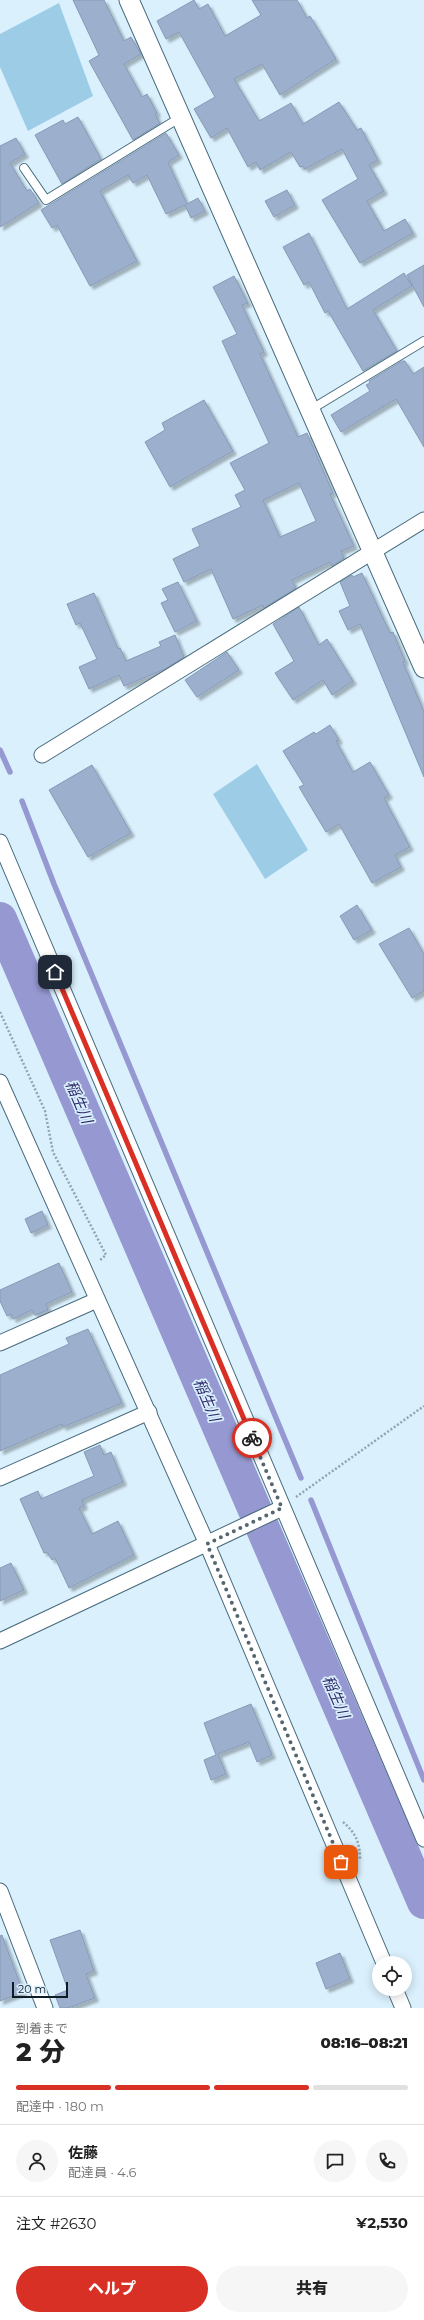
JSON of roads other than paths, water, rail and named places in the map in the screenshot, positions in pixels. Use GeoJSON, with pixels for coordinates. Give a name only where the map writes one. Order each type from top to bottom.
{"type":"FeatureCollection","features":[{"type":"Feature","properties":{"kind":"street"},"geometry":{"type":"LineString","coordinates":[[129,0],[424,668]]}},
{"type":"Feature","properties":{"kind":"street"},"geometry":{"type":"LineString","coordinates":[[42,755],[424,520]]}},
{"type":"Feature","properties":{"kind":"street"},"geometry":{"type":"LineString","coordinates":[[0,842],[276,1510],[424,1840]]}},
{"type":"Feature","properties":{"kind":"street"},"geometry":{"type":"LineString","coordinates":[[0,1082],[207,1544],[381,1956]]}},
{"type":"Feature","properties":{"kind":"street"},"geometry":{"type":"LineString","coordinates":[[0,1343],[97,1300]]}},
{"type":"Feature","properties":{"kind":"street"},"geometry":{"type":"LineString","coordinates":[[0,1478],[149,1412]]}},
{"type":"Feature","properties":{"kind":"street"},"geometry":{"type":"LineString","coordinates":[[0,1641],[276,1510]]}},
{"type":"Feature","properties":{"kind":"street"},"geometry":{"type":"LineString","coordinates":[[0,1891],[45,2008]]}},
{"type":"Feature","properties":{"kind":"street"},"geometry":{"type":"LineString","coordinates":[[398,1996],[403,2008]]}},
{"type":"Feature","properties":{"kind":"lane"},"geometry":{"type":"LineString","coordinates":[[24,168],[46,200],[181,117]]}},
{"type":"Feature","properties":{"kind":"lane"},"geometry":{"type":"LineString","coordinates":[[310,410],[424,341]]}},
{"type":"Feature","properties":{"kind":"waterway"},"geometry":{"type":"LineString","coordinates":[[0,750],[10,772]]}},
{"type":"Feature","properties":{"kind":"waterway"},"geometry":{"type":"LineString","coordinates":[[22,801],[54,884],[301,1478]]}},
{"type":"Feature","properties":{"kind":"waterway","name":"稲生川"},"geometry":{"type":"LineString","coordinates":[[0,919],[424,1902]]}},
{"type":"Feature","properties":{"kind":"waterway"},"geometry":{"type":"LineString","coordinates":[[311,1500],[424,1780]]}}]}
